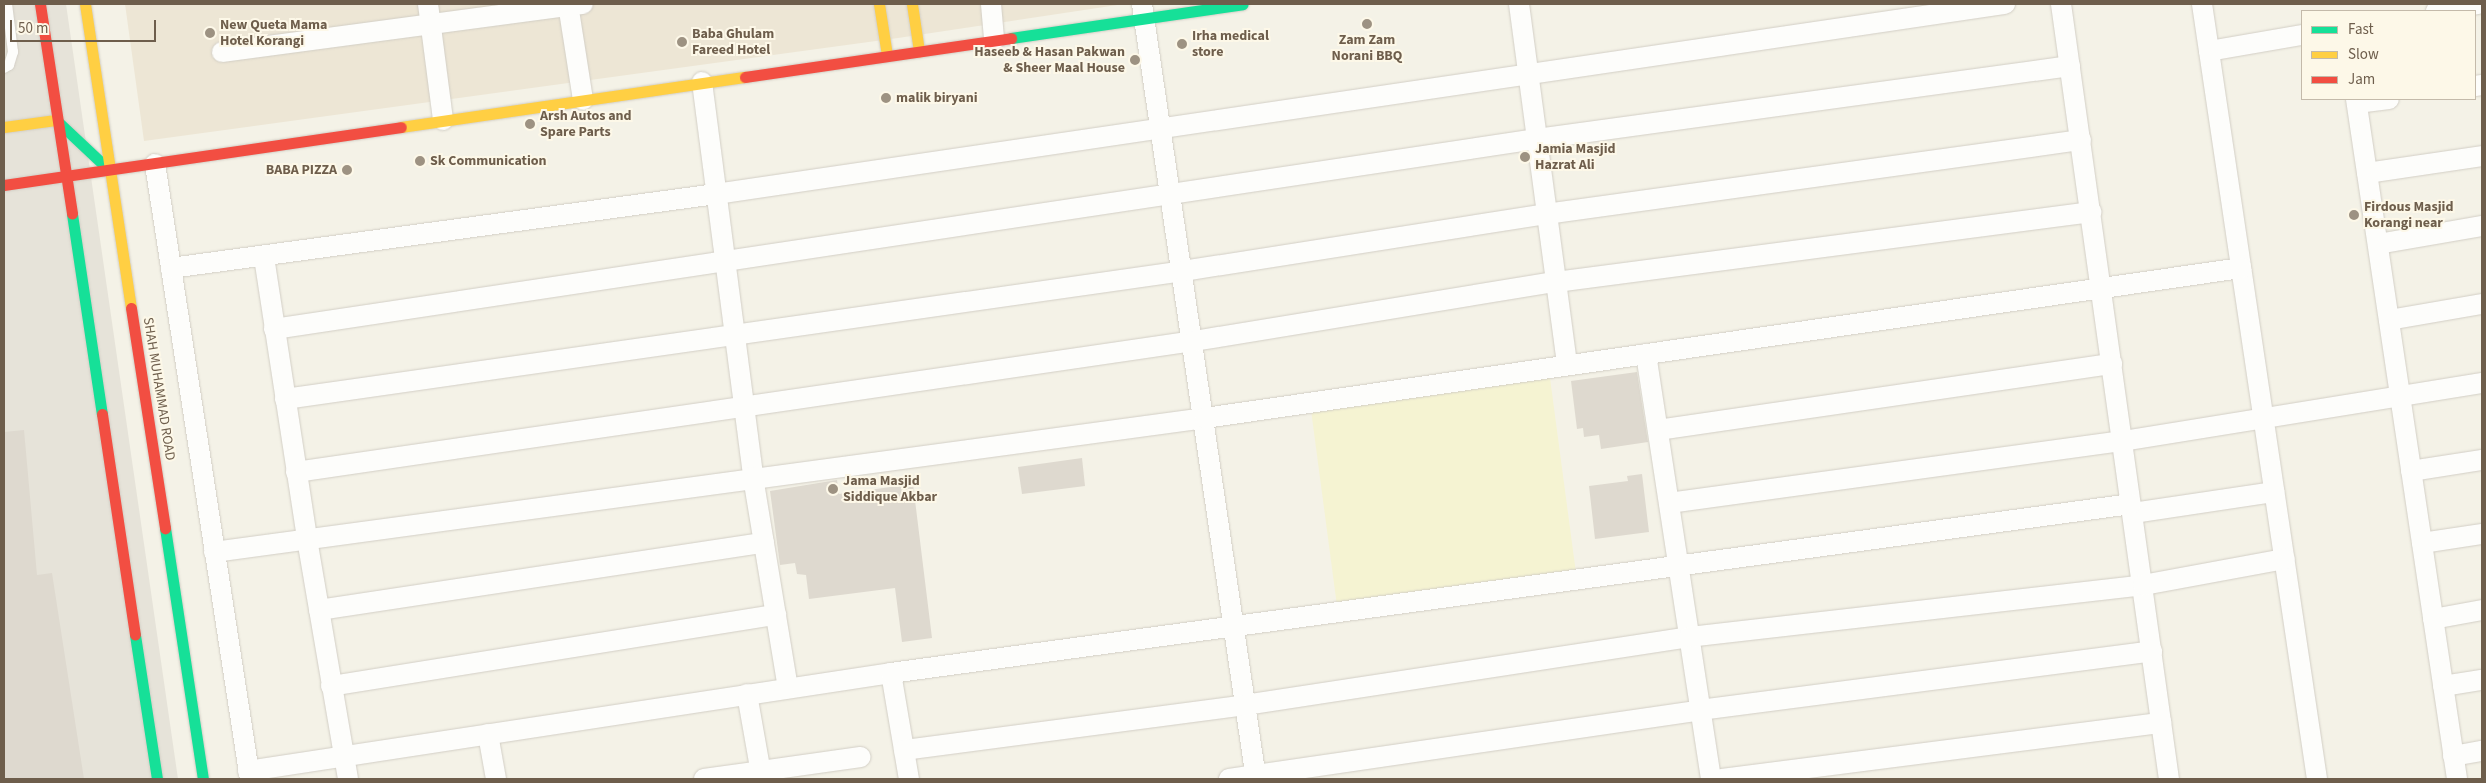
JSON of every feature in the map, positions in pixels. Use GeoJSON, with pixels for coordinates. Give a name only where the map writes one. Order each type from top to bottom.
{"type":"FeatureCollection","features":[{"type":"Feature","properties":{"kind":"street"},"geometry":{"type":"LineString","coordinates":[[40,4],[63,176],[157,779]]}},
{"type":"Feature","properties":{"kind":"street","name":"SHAH MUHAMMAD ROAD"},"geometry":{"type":"LineString","coordinates":[[85,4],[203,779]]}},
{"type":"Feature","properties":{"kind":"street"},"geometry":{"type":"LineString","coordinates":[[428,4],[444,120]]}},
{"type":"Feature","properties":{"kind":"street"},"geometry":{"type":"LineString","coordinates":[[222,52],[431,25],[573,4],[583,100]]}},
{"type":"Feature","properties":{"kind":"street"},"geometry":{"type":"LineString","coordinates":[[880,4],[887,55]]}},
{"type":"Feature","properties":{"kind":"street"},"geometry":{"type":"LineString","coordinates":[[912,4],[919,51]]}},
{"type":"Feature","properties":{"kind":"street"},"geometry":{"type":"LineString","coordinates":[[991,4],[994,40]]}},
{"type":"Feature","properties":{"kind":"street"},"geometry":{"type":"LineString","coordinates":[[4,185],[994,40],[1143,11],[1243,4]]}},
{"type":"Feature","properties":{"kind":"street"},"geometry":{"type":"LineString","coordinates":[[1519,4],[1567,365]]}},
{"type":"Feature","properties":{"kind":"street"},"geometry":{"type":"LineString","coordinates":[[171,268],[264,257],[716,194],[2005,4]]}},
{"type":"Feature","properties":{"kind":"street"},"geometry":{"type":"LineString","coordinates":[[2061,4],[2102,287],[2169,779]]}},
{"type":"Feature","properties":{"kind":"street"},"geometry":{"type":"LineString","coordinates":[[2202,4],[2317,779]]}},
{"type":"Feature","properties":{"kind":"street"},"geometry":{"type":"LineString","coordinates":[[2442,10],[2478,4]]}},
{"type":"Feature","properties":{"kind":"street"},"geometry":{"type":"LineString","coordinates":[[1143,11],[1194,341],[1256,777]]}},
{"type":"Feature","properties":{"kind":"street"},"geometry":{"type":"LineString","coordinates":[[2209,51],[2301,35]]}},
{"type":"Feature","properties":{"kind":"street"},"geometry":{"type":"LineString","coordinates":[[274,329],[725,264],[1537,139],[2070,66]]}},
{"type":"Feature","properties":{"kind":"street"},"geometry":{"type":"LineString","coordinates":[[702,82],[753,477],[788,688]]}},
{"type":"Feature","properties":{"kind":"street"},"geometry":{"type":"LineString","coordinates":[[2373,100],[2357,101],[2456,779]]}},
{"type":"Feature","properties":{"kind":"street"},"geometry":{"type":"LineString","coordinates":[[4,127],[56,120]]}},
{"type":"Feature","properties":{"kind":"street"},"geometry":{"type":"LineString","coordinates":[[56,120],[109,170]]}},
{"type":"Feature","properties":{"kind":"street"},"geometry":{"type":"LineString","coordinates":[[285,399],[1183,271],[1546,214],[2081,140]]}},
{"type":"Feature","properties":{"kind":"street"},"geometry":{"type":"LineString","coordinates":[[2367,173],[2482,156]]}},
{"type":"Feature","properties":{"kind":"street"},"geometry":{"type":"LineString","coordinates":[[154,164],[249,775],[343,756],[891,673],[1679,565],[2274,492]]}},
{"type":"Feature","properties":{"kind":"street"},"geometry":{"type":"LineString","coordinates":[[296,472],[1194,341],[1556,282],[2091,212]]}},
{"type":"Feature","properties":{"kind":"street"},"geometry":{"type":"LineString","coordinates":[[2378,244],[2482,226]]}},
{"type":"Feature","properties":{"kind":"street"},"geometry":{"type":"LineString","coordinates":[[264,257],[318,610],[348,779]]}},
{"type":"Feature","properties":{"kind":"street"},"geometry":{"type":"LineString","coordinates":[[214,552],[753,477],[1205,418],[2241,268]]}},
{"type":"Feature","properties":{"kind":"street"},"geometry":{"type":"LineString","coordinates":[[2389,320],[2482,304]]}},
{"type":"Feature","properties":{"kind":"street"},"geometry":{"type":"LineString","coordinates":[[1646,354],[1711,779]]}},
{"type":"Feature","properties":{"kind":"street"},"geometry":{"type":"LineString","coordinates":[[1658,430],[2112,364]]}},
{"type":"Feature","properties":{"kind":"street"},"geometry":{"type":"LineString","coordinates":[[1669,503],[2123,441],[2264,420],[2482,383]]}},
{"type":"Feature","properties":{"kind":"street"},"geometry":{"type":"LineString","coordinates":[[2411,472],[2482,460]]}},
{"type":"Feature","properties":{"kind":"street"},"geometry":{"type":"LineString","coordinates":[[2422,543],[2482,534]]}},
{"type":"Feature","properties":{"kind":"street"},"geometry":{"type":"LineString","coordinates":[[318,610],[764,543]]}},
{"type":"Feature","properties":{"kind":"street"},"geometry":{"type":"LineString","coordinates":[[904,750],[1245,705],[1689,637],[2143,585],[2285,559]]}},
{"type":"Feature","properties":{"kind":"street"},"geometry":{"type":"LineString","coordinates":[[2433,619],[2482,610]]}},
{"type":"Feature","properties":{"kind":"street"},"geometry":{"type":"LineString","coordinates":[[331,686],[776,615]]}},
{"type":"Feature","properties":{"kind":"street"},"geometry":{"type":"LineString","coordinates":[[1229,779],[1256,777],[1700,710],[2152,651]]}},
{"type":"Feature","properties":{"kind":"street"},"geometry":{"type":"LineString","coordinates":[[891,673],[909,779]]}},
{"type":"Feature","properties":{"kind":"street"},"geometry":{"type":"LineString","coordinates":[[2443,686],[2482,680]]}},
{"type":"Feature","properties":{"kind":"street"},"geometry":{"type":"LineString","coordinates":[[747,694],[761,775]]}},
{"type":"Feature","properties":{"kind":"street"},"geometry":{"type":"LineString","coordinates":[[1722,779],[2162,724]]}},
{"type":"Feature","properties":{"kind":"street"},"geometry":{"type":"LineString","coordinates":[[488,734],[496,779]]}},
{"type":"Feature","properties":{"kind":"street"},"geometry":{"type":"LineString","coordinates":[[2453,756],[2482,751]]}},
{"type":"Feature","properties":{"kind":"street"},"geometry":{"type":"LineString","coordinates":[[704,779],[761,775],[860,757]]}},
{"type":"Feature","properties":{"kind":"lane"},"geometry":{"type":"LineString","coordinates":[[4,68],[9,65],[13,52],[7,4]]}},
{"type":"Feature","properties":{"kind":"shaded area"},"geometry":{"type":"Polygon","coordinates":[[[4,4],[66,4],[178,779],[4,779],[4,4]]]}},
{"type":"Feature","properties":{"kind":"shaded area"},"geometry":{"type":"Polygon","coordinates":[[[125,4],[1124,4],[898,38],[144,141],[125,4]]]}},
{"type":"Feature","properties":{"kind":"sand"},"geometry":{"type":"Polygon","coordinates":[[[1550,378],[1576,573],[1337,606],[1311,410],[1550,378]]]}},
{"type":"Feature","properties":{"kind":"building"},"geometry":{"type":"Polygon","coordinates":[[[1637,372],[1648,442],[1601,449],[1599,435],[1584,437],[1583,428],[1577,429],[1571,381],[1637,372]]]}},
{"type":"Feature","properties":{"kind":"building"},"geometry":{"type":"Polygon","coordinates":[[[24,430],[37,575],[52,573],[84,779],[4,779],[4,432],[24,430]]]}},
{"type":"Feature","properties":{"kind":"building"},"geometry":{"type":"Polygon","coordinates":[[[1082,458],[1085,486],[1022,494],[1018,467],[1082,458]]]}},
{"type":"Feature","properties":{"kind":"building"},"geometry":{"type":"Polygon","coordinates":[[[1642,474],[1649,532],[1595,539],[1589,486],[1628,481],[1627,476],[1642,474]]]}},
{"type":"Feature","properties":{"kind":"building"},"geometry":{"type":"Polygon","coordinates":[[[837,480],[839,494],[913,484],[932,638],[902,642],[895,588],[809,599],[806,575],[797,574],[795,563],[780,565],[770,491],[837,480]]]}},
{"type":"Feature","properties":{"kind":"traffic: fast"},"geometry":{"type":"LineString","coordinates":[[1011,38],[1243,4]]}},
{"type":"Feature","properties":{"kind":"traffic: fast"},"geometry":{"type":"LineString","coordinates":[[56,120],[109,170]]}},
{"type":"Feature","properties":{"kind":"traffic: fast"},"geometry":{"type":"LineString","coordinates":[[72,214],[102,414]]}},
{"type":"Feature","properties":{"kind":"traffic: fast"},"geometry":{"type":"LineString","coordinates":[[165,528],[203,779]]}},
{"type":"Feature","properties":{"kind":"traffic: fast"},"geometry":{"type":"LineString","coordinates":[[135,635],[157,779]]}},
{"type":"Feature","properties":{"kind":"traffic: slow"},"geometry":{"type":"LineString","coordinates":[[85,4],[131,308]]}},
{"type":"Feature","properties":{"kind":"traffic: slow"},"geometry":{"type":"LineString","coordinates":[[879,4],[887,55]]}},
{"type":"Feature","properties":{"kind":"traffic: slow"},"geometry":{"type":"LineString","coordinates":[[912,4],[919,51]]}},
{"type":"Feature","properties":{"kind":"traffic: slow"},"geometry":{"type":"LineString","coordinates":[[401,127],[745,77]]}},
{"type":"Feature","properties":{"kind":"traffic: slow"},"geometry":{"type":"LineString","coordinates":[[4,127],[56,120]]}},
{"type":"Feature","properties":{"kind":"traffic: jam"},"geometry":{"type":"LineString","coordinates":[[40,4],[72,214]]}},
{"type":"Feature","properties":{"kind":"traffic: jam"},"geometry":{"type":"LineString","coordinates":[[745,77],[1011,38]]}},
{"type":"Feature","properties":{"kind":"traffic: jam"},"geometry":{"type":"LineString","coordinates":[[4,185],[401,127]]}},
{"type":"Feature","properties":{"kind":"traffic: jam"},"geometry":{"type":"LineString","coordinates":[[131,308],[165,528]]}},
{"type":"Feature","properties":{"kind":"traffic: jam"},"geometry":{"type":"LineString","coordinates":[[102,414],[135,635]]}},
{"type":"Feature","properties":{"kind":"place","name":"Zam Zam Norani BBQ"},"geometry":{"type":"Point","coordinates":[1367,24]}},
{"type":"Feature","properties":{"kind":"place","name":"New Queta Mama Hotel Korangi"},"geometry":{"type":"Point","coordinates":[210,33]}},
{"type":"Feature","properties":{"kind":"place","name":"Baba Ghulam Fareed Hotel"},"geometry":{"type":"Point","coordinates":[682,42]}},
{"type":"Feature","properties":{"kind":"place","name":"Irha medical store"},"geometry":{"type":"Point","coordinates":[1182,44]}},
{"type":"Feature","properties":{"kind":"place","name":"Haseeb & Hasan Pakwan & Sheer Maal House"},"geometry":{"type":"Point","coordinates":[1135,60]}},
{"type":"Feature","properties":{"kind":"place","name":"malik biryani"},"geometry":{"type":"Point","coordinates":[886,98]}},
{"type":"Feature","properties":{"kind":"place","name":"Arsh Autos and Spare Parts"},"geometry":{"type":"Point","coordinates":[530,124]}},
{"type":"Feature","properties":{"kind":"place","name":"Jamia Masjid Hazrat Ali"},"geometry":{"type":"Point","coordinates":[1525,157]}},
{"type":"Feature","properties":{"kind":"place","name":"Sk Communication"},"geometry":{"type":"Point","coordinates":[420,161]}},
{"type":"Feature","properties":{"kind":"place","name":"BABA PIZZA"},"geometry":{"type":"Point","coordinates":[347,170]}},
{"type":"Feature","properties":{"kind":"place","name":"Firdous Masjid Korangi near"},"geometry":{"type":"Point","coordinates":[2354,215]}},
{"type":"Feature","properties":{"kind":"place","name":"Jama Masjid Siddique Akbar"},"geometry":{"type":"Point","coordinates":[833,489]}}]}
